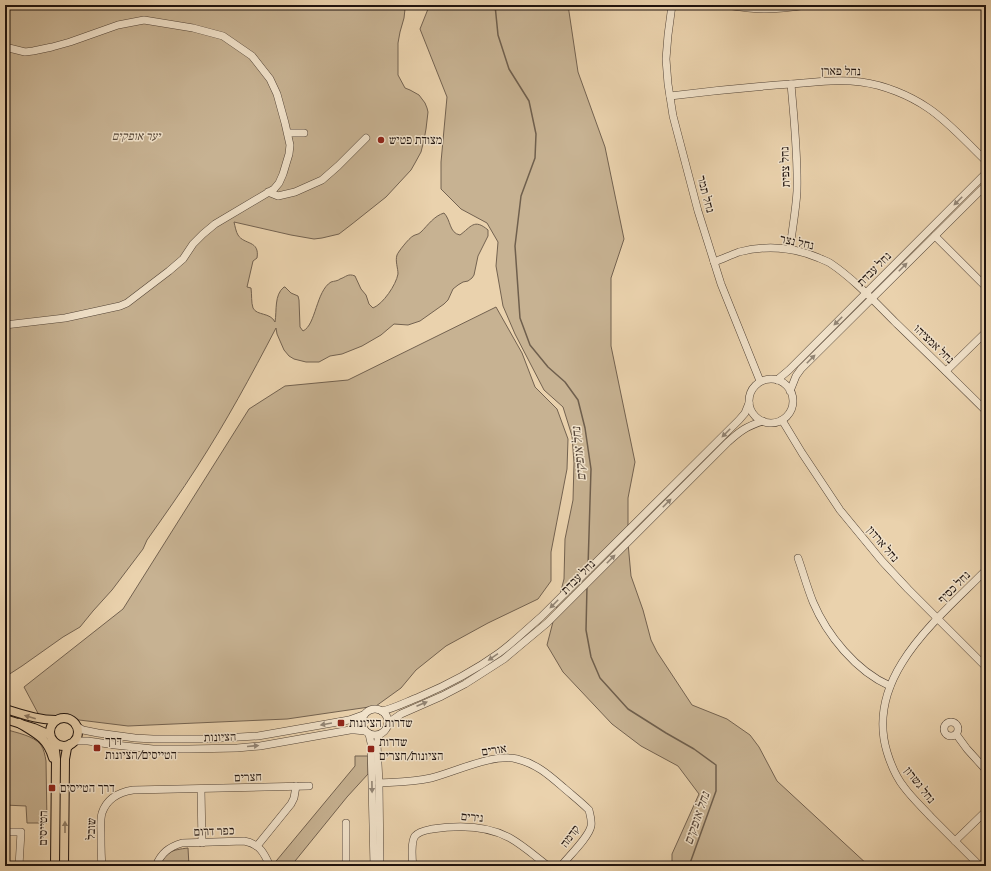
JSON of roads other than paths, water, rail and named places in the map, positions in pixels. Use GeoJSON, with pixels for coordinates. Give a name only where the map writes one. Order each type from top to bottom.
{"type":"FeatureCollection","features":[{"type":"Feature","properties":{"kind":"main road"},"geometry":{"type":"LineString","coordinates":[[5,709],[45,720],[66,718],[74,722],[77,734],[72,742],[61,745],[42,730],[5,719]]}},
{"type":"Feature","properties":{"kind":"main road"},"geometry":{"type":"LineString","coordinates":[[52,738],[51,726],[56,720]]}},
{"type":"Feature","properties":{"kind":"main road"},"geometry":{"type":"LineString","coordinates":[[19,723],[46,741],[50,749],[56,771]]}},
{"type":"Feature","properties":{"kind":"main road","name":"הטייסים"},"geometry":{"type":"LineString","coordinates":[[52,738],[56,753],[55,866]]}},
{"type":"Feature","properties":{"kind":"main road","name":"הטייסים"},"geometry":{"type":"LineString","coordinates":[[64,866],[65,759],[67,748],[72,742]]}},
{"type":"Feature","properties":{"kind":"street","name":"נחל תמר"},"geometry":{"type":"LineString","coordinates":[[672,5],[666,59],[673,116],[698,211],[721,284],[760,381]]}},
{"type":"Feature","properties":{"kind":"street"},"geometry":{"type":"LineString","coordinates":[[724,5],[741,8],[764,9],[808,5]]}},
{"type":"Feature","properties":{"kind":"street"},"geometry":{"type":"LineString","coordinates":[[5,47],[25,52],[34,51],[70,42],[118,25],[144,20],[193,28],[223,36],[252,56],[270,79],[277,94],[290,145],[283,174],[279,183],[274,189],[215,224],[193,244],[183,259],[127,303],[120,306],[65,318],[5,325]]}},
{"type":"Feature","properties":{"kind":"street","name":"נחל פארן"},"geometry":{"type":"LineString","coordinates":[[670,96],[791,84],[840,81],[861,82],[883,87],[905,95],[928,108],[942,119],[986,162]]}},
{"type":"Feature","properties":{"kind":"street","name":"נחל צפית"},"geometry":{"type":"LineString","coordinates":[[790,249],[796,210],[797,191],[797,167],[791,84]]}},
{"type":"Feature","properties":{"kind":"street"},"geometry":{"type":"LineString","coordinates":[[288,133],[304,133]]}},
{"type":"Feature","properties":{"kind":"street"},"geometry":{"type":"LineString","coordinates":[[268,192],[278,196],[295,192],[322,180],[366,138]]}},
{"type":"Feature","properties":{"kind":"street","name":"נחל עבדת"},"geometry":{"type":"LineString","coordinates":[[777,380],[789,370],[986,173]]}},
{"type":"Feature","properties":{"kind":"street","name":"נחל עבדת"},"geometry":{"type":"LineString","coordinates":[[790,391],[796,376],[801,369],[986,185]]}},
{"type":"Feature","properties":{"kind":"street"},"geometry":{"type":"LineString","coordinates":[[935,236],[986,287]]}},
{"type":"Feature","properties":{"kind":"street","name":"נחל נצר"},"geometry":{"type":"LineString","coordinates":[[714,262],[738,253],[755,249],[772,247],[790,249],[810,254],[829,262],[845,274],[865,294]]}},
{"type":"Feature","properties":{"kind":"street","name":"נחל אמציהו"},"geometry":{"type":"LineString","coordinates":[[865,294],[986,411]]}},
{"type":"Feature","properties":{"kind":"street"},"geometry":{"type":"LineString","coordinates":[[946,372],[986,332]]}},
{"type":"Feature","properties":{"kind":"street"},"geometry":{"type":"LineString","coordinates":[[766,379],[777,380],[787,386],[792,397],[792,404],[791,410],[782,420],[770,423],[763,421],[753,414],[750,409],[749,396],[751,390],[760,381],[766,379]]}},
{"type":"Feature","properties":{"kind":"street","name":"נחל עבדת"},"geometry":{"type":"LineString","coordinates":[[382,711],[405,703],[461,677],[499,652],[523,633],[541,617],[739,420],[745,413],[749,403]]}},
{"type":"Feature","properties":{"kind":"street","name":"נחל ארדון"},"geometry":{"type":"LineString","coordinates":[[782,420],[840,510],[882,561],[986,667]]}},
{"type":"Feature","properties":{"kind":"street","name":"נחל עבדת"},"geometry":{"type":"LineString","coordinates":[[388,723],[401,714],[465,684],[504,659],[547,623],[739,432],[751,425],[763,421]]}},
{"type":"Feature","properties":{"kind":"street"},"geometry":{"type":"LineString","coordinates":[[798,558],[813,601],[820,616],[834,638],[845,652],[867,672],[880,682],[890,686]]}},
{"type":"Feature","properties":{"kind":"street","name":"נחל כסיף"},"geometry":{"type":"LineString","coordinates":[[938,619],[986,570]]}},
{"type":"Feature","properties":{"kind":"street","name":"נחל גשרון"},"geometry":{"type":"LineString","coordinates":[[938,619],[916,642],[898,669],[890,686],[885,704],[883,721],[884,742],[892,767],[904,787],[924,810],[980,866]]}},
{"type":"Feature","properties":{"kind":"street"},"geometry":{"type":"LineString","coordinates":[[367,733],[375,736],[385,731],[388,723],[387,717],[382,711],[377,709],[367,711],[363,715],[361,722],[362,727],[367,733],[371,743],[374,866]]}},
{"type":"Feature","properties":{"kind":"street","name":"הציונות"},"geometry":{"type":"LineString","coordinates":[[76,726],[83,730],[135,738],[206,739],[258,736],[349,720],[363,715]]}},
{"type":"Feature","properties":{"kind":"street","name":"הציונות"},"geometry":{"type":"LineString","coordinates":[[72,742],[88,741],[153,749],[236,748],[260,746],[350,730],[367,733]]}},
{"type":"Feature","properties":{"kind":"street"},"geometry":{"type":"LineString","coordinates":[[956,734],[986,770]]}},
{"type":"Feature","properties":{"kind":"street"},"geometry":{"type":"LineString","coordinates":[[379,735],[377,744],[380,866]]}},
{"type":"Feature","properties":{"kind":"street","name":"אורים"},"geometry":{"type":"LineString","coordinates":[[379,783],[420,780],[481,762],[502,758],[516,759],[531,764],[542,770],[582,803],[589,810],[591,817]]}},
{"type":"Feature","properties":{"kind":"street"},"geometry":{"type":"LineString","coordinates":[[270,866],[264,854],[257,846],[291,804],[294,798],[296,786]]}},
{"type":"Feature","properties":{"kind":"street","name":"חצרים"},"geometry":{"type":"LineString","coordinates":[[114,797],[119,793],[133,790],[309,786]]}},
{"type":"Feature","properties":{"kind":"street"},"geometry":{"type":"LineString","coordinates":[[201,789],[202,843]]}},
{"type":"Feature","properties":{"kind":"street","name":"שובל"},"geometry":{"type":"LineString","coordinates":[[102,866],[102,812],[107,803],[114,797]]}},
{"type":"Feature","properties":{"kind":"street"},"geometry":{"type":"LineString","coordinates":[[955,841],[986,811]]}},
{"type":"Feature","properties":{"kind":"street","name":"קדמה"},"geometry":{"type":"LineString","coordinates":[[561,866],[587,835],[591,826],[591,817]]}},
{"type":"Feature","properties":{"kind":"street"},"geometry":{"type":"LineString","coordinates":[[346,823],[346,866]]}},
{"type":"Feature","properties":{"kind":"street","name":"נירים"},"geometry":{"type":"LineString","coordinates":[[414,866],[413,841],[415,836],[420,832],[427,830],[456,826],[487,830],[510,838],[548,866]]}},
{"type":"Feature","properties":{"kind":"street"},"geometry":{"type":"LineString","coordinates":[[5,832],[21,832],[19,866]]}},
{"type":"Feature","properties":{"kind":"street","name":"כפר דרום"},"geometry":{"type":"LineString","coordinates":[[156,866],[161,855],[167,849],[182,843],[251,842],[257,846]]}},
{"type":"Feature","properties":{"kind":"waterway","name":"נחל אופקים"},"geometry":{"type":"LineString","coordinates":[[495,5],[498,35],[509,69],[529,101],[536,134],[535,158],[521,196],[515,246],[520,318],[530,345],[548,367],[565,382],[578,400],[585,428],[591,469],[588,567]]}},
{"type":"Feature","properties":{"kind":"waterway","name":"נחל אופקים"},"geometry":{"type":"LineString","coordinates":[[587,586],[586,630],[591,657],[600,678],[628,709],[694,749],[716,765],[716,791],[689,866]]}},
{"type":"Feature","properties":{"kind":"place","name":"מצודת פטיש"},"geometry":{"type":"Point","coordinates":[381,140]}},
{"type":"Feature","properties":{"kind":"place","name":"שדרות הציונות"},"geometry":{"type":"Point","coordinates":[341,723]}},
{"type":"Feature","properties":{"kind":"place","name":"דרך הטייסים/הציונות"},"geometry":{"type":"Point","coordinates":[97,748]}},
{"type":"Feature","properties":{"kind":"place","name":"שדרות הציונות/חצרים"},"geometry":{"type":"Point","coordinates":[371,749]}},
{"type":"Feature","properties":{"kind":"place","name":"דרך הטייסים"},"geometry":{"type":"Point","coordinates":[52,788]}},
{"type":"Feature","properties":{"kind":"park label","name":"יער אופקים"},"geometry":{"type":"Point","coordinates":[136,136]}}]}
